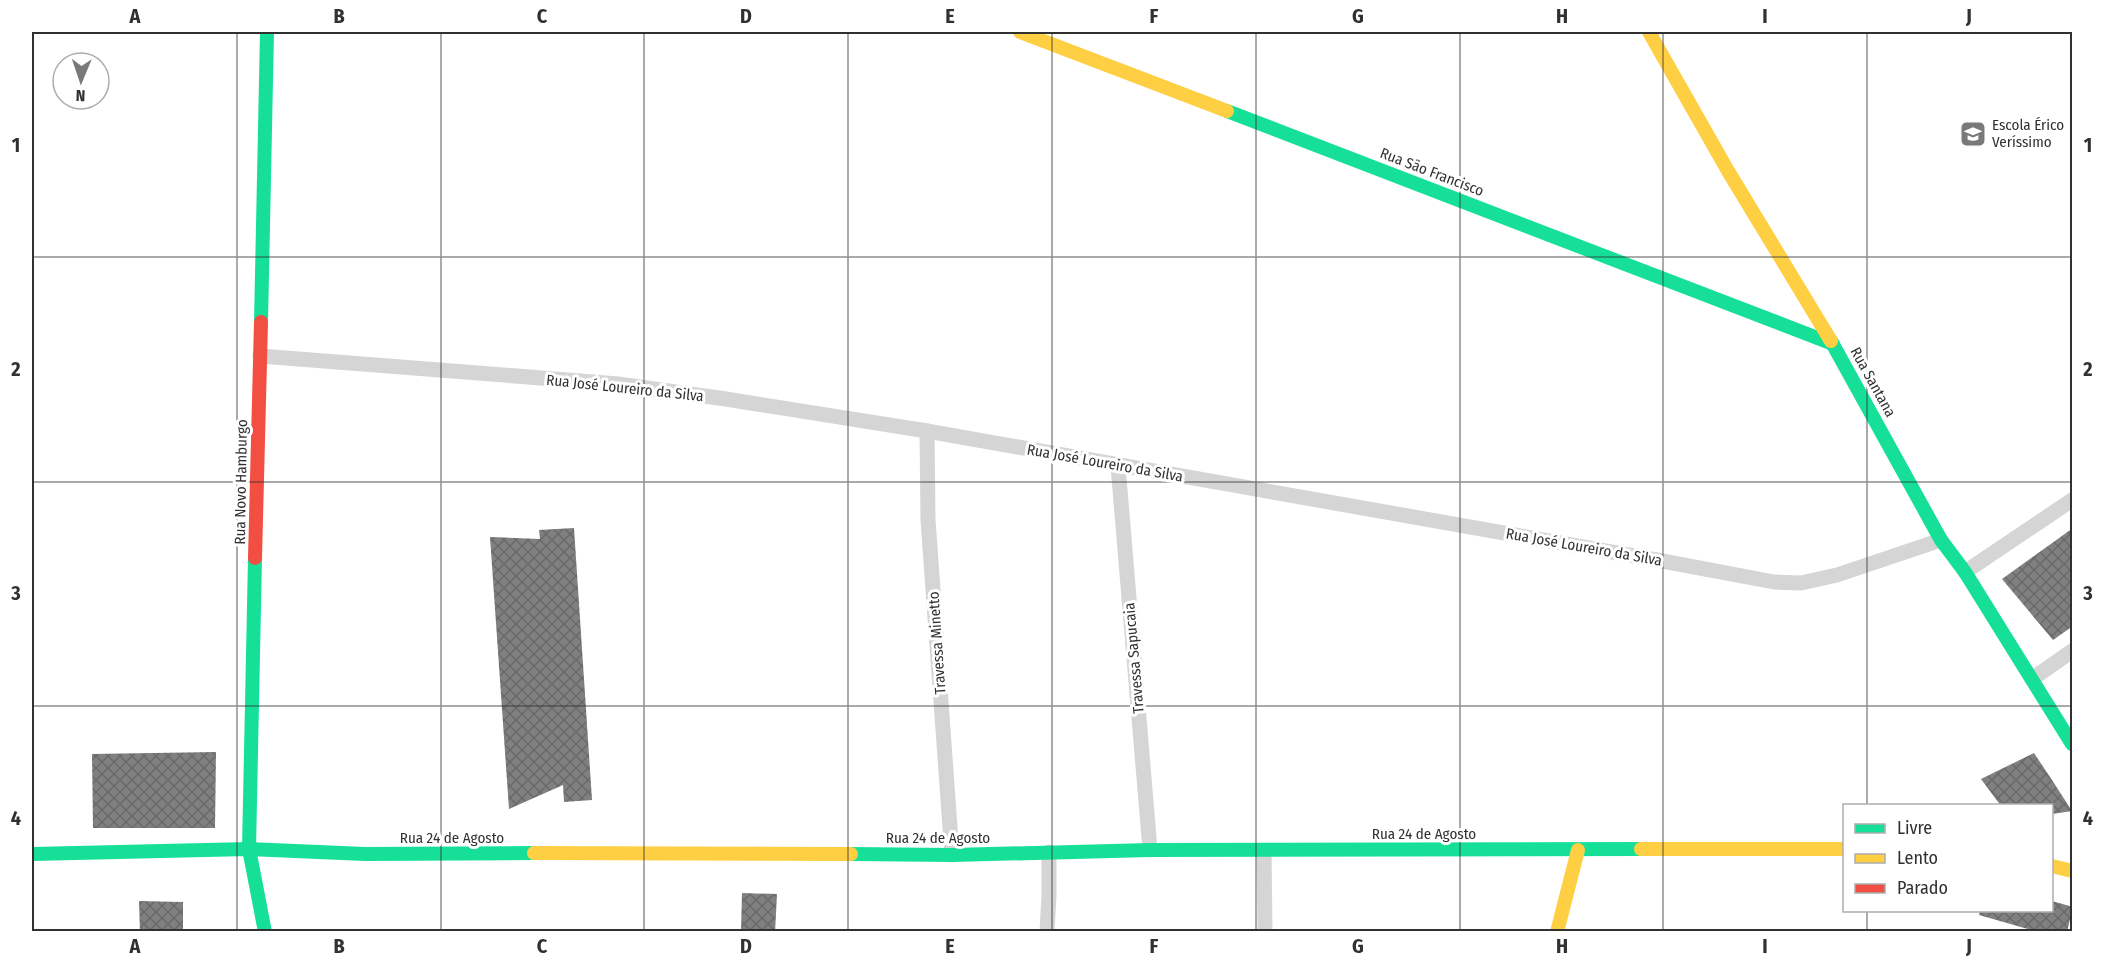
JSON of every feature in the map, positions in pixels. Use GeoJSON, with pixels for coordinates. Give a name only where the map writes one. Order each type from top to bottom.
{"type":"FeatureCollection","features":[{"type":"Feature","properties":{"kind":"main road","name":"Rua Novo Hamburgo"},"geometry":{"type":"LineString","coordinates":[[265,932],[249,849],[267,32]]}},
{"type":"Feature","properties":{"kind":"main road","name":"Rua São Francisco"},"geometry":{"type":"LineString","coordinates":[[1020,32],[1833,344]]}},
{"type":"Feature","properties":{"kind":"main road","name":"Rua Santana"},"geometry":{"type":"LineString","coordinates":[[1649,32],[1728,171],[1833,344],[1941,540],[1965,572],[2073,744]]}},
{"type":"Feature","properties":{"kind":"main road","name":"Rua 24 de Agosto"},"geometry":{"type":"LineString","coordinates":[[32,854],[249,849],[365,854],[648,852],[952,855],[1150,850],[1843,849]]}},
{"type":"Feature","properties":{"kind":"main road"},"geometry":{"type":"LineString","coordinates":[[1557,932],[1578,850]]}},
{"type":"Feature","properties":{"kind":"main road"},"geometry":{"type":"LineString","coordinates":[[2054,859],[2073,871]]}},
{"type":"Feature","properties":{"kind":"street","name":"Rua José Loureiro da Silva"},"geometry":{"type":"LineString","coordinates":[[260,356],[618,384],[927,431],[1774,582],[1801,583],[1837,575],[1941,540]]}},
{"type":"Feature","properties":{"kind":"street","name":"Travessa Minetto"},"geometry":{"type":"LineString","coordinates":[[927,431],[928,520],[952,855]]}},
{"type":"Feature","properties":{"kind":"street","name":"Travessa Sapucaia"},"geometry":{"type":"LineString","coordinates":[[1118,466],[1150,850]]}},
{"type":"Feature","properties":{"kind":"street"},"geometry":{"type":"LineString","coordinates":[[1965,572],[2073,500]]}},
{"type":"Feature","properties":{"kind":"street"},"geometry":{"type":"LineString","coordinates":[[2032,679],[2073,651]]}},
{"type":"Feature","properties":{"kind":"street"},"geometry":{"type":"LineString","coordinates":[[1264,850],[1265,932]]}},
{"type":"Feature","properties":{"kind":"street"},"geometry":{"type":"LineString","coordinates":[[1047,932],[1049,852]]}},
{"type":"Feature","properties":{"kind":"building"},"geometry":{"type":"Polygon","coordinates":[[[574,528],[592,800],[564,802],[563,785],[509,809],[490,537],[540,539],[539,530],[574,528]]]}},
{"type":"Feature","properties":{"kind":"building"},"geometry":{"type":"Polygon","coordinates":[[[2073,528],[2073,626],[2053,640],[2002,579],[2073,528]]]}},
{"type":"Feature","properties":{"kind":"building"},"geometry":{"type":"Polygon","coordinates":[[[216,752],[215,828],[93,828],[92,754],[216,752]]]}},
{"type":"Feature","properties":{"kind":"building"},"geometry":{"type":"Polygon","coordinates":[[[2034,753],[2072,811],[2053,814],[2053,804],[2000,804],[1981,779],[2034,753]]]}},
{"type":"Feature","properties":{"kind":"building"},"geometry":{"type":"Polygon","coordinates":[[[742,893],[777,894],[775,932],[741,932],[742,893]]]}},
{"type":"Feature","properties":{"kind":"building"},"geometry":{"type":"Polygon","coordinates":[[[139,901],[183,902],[183,932],[140,932],[139,901]]]}},
{"type":"Feature","properties":{"kind":"building"},"geometry":{"type":"Polygon","coordinates":[[[2053,901],[2073,907],[2067,932],[2038,932],[1979,915],[1980,912],[2053,912],[2053,901]]]}},
{"type":"Feature","properties":{"kind":"traffic: fast"},"geometry":{"type":"LineString","coordinates":[[261,322],[267,32]]}},
{"type":"Feature","properties":{"kind":"traffic: fast"},"geometry":{"type":"LineString","coordinates":[[1227,111],[1833,344]]}},
{"type":"Feature","properties":{"kind":"traffic: fast"},"geometry":{"type":"LineString","coordinates":[[1831,341],[1941,540],[1965,572],[2072,744]]}},
{"type":"Feature","properties":{"kind":"traffic: fast"},"geometry":{"type":"LineString","coordinates":[[255,558],[249,849],[265,932]]}},
{"type":"Feature","properties":{"kind":"traffic: fast"},"geometry":{"type":"LineString","coordinates":[[32,854],[249,849],[365,854],[534,853]]}},
{"type":"Feature","properties":{"kind":"traffic: fast"},"geometry":{"type":"LineString","coordinates":[[851,854],[952,855],[1150,850],[1641,849]]}},
{"type":"Feature","properties":{"kind":"traffic: slow"},"geometry":{"type":"LineString","coordinates":[[1020,32],[1227,111]]}},
{"type":"Feature","properties":{"kind":"traffic: slow"},"geometry":{"type":"LineString","coordinates":[[1649,32],[1728,171],[1831,341]]}},
{"type":"Feature","properties":{"kind":"traffic: slow"},"geometry":{"type":"LineString","coordinates":[[1641,849],[1843,849]]}},
{"type":"Feature","properties":{"kind":"traffic: slow"},"geometry":{"type":"LineString","coordinates":[[1557,932],[1578,850]]}},
{"type":"Feature","properties":{"kind":"traffic: slow"},"geometry":{"type":"LineString","coordinates":[[534,853],[851,854]]}},
{"type":"Feature","properties":{"kind":"traffic: slow"},"geometry":{"type":"LineString","coordinates":[[2053,866],[2072,871]]}},
{"type":"Feature","properties":{"kind":"traffic: jam"},"geometry":{"type":"LineString","coordinates":[[255,558],[261,322]]}},
{"type":"Feature","properties":{"kind":"place","name":"Escola Érico Veríssimo"},"geometry":{"type":"Point","coordinates":[1973,134]}}]}
